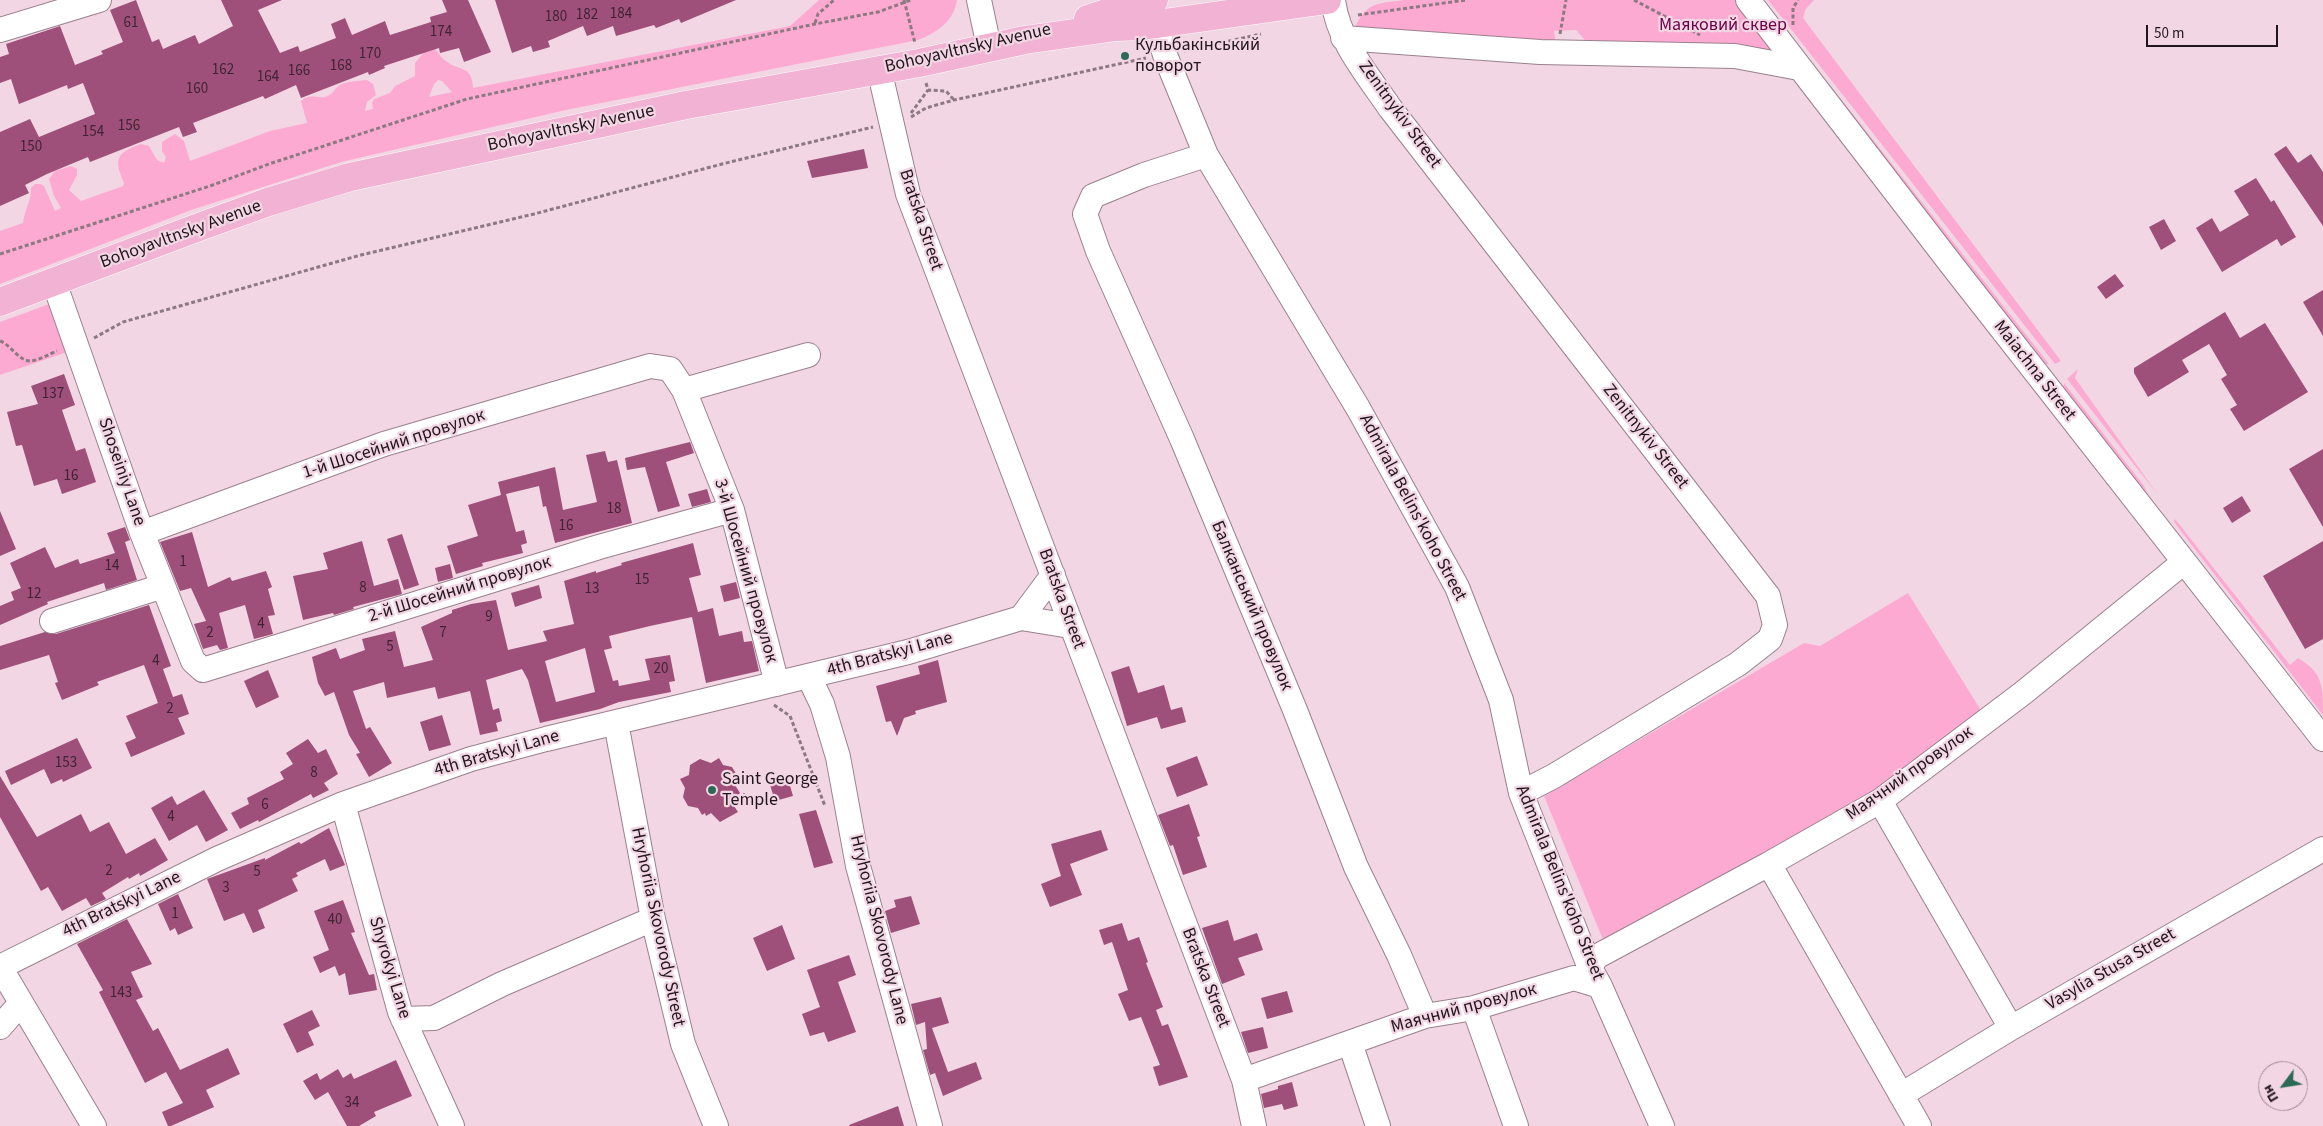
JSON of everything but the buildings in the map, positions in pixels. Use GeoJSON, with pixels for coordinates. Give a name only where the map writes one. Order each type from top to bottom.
{"type":"FeatureCollection","features":[{"type":"Feature","properties":{"kind":"main road","name":"Bohoyavltnsky Avenue"},"geometry":{"type":"LineString","coordinates":[[0,302],[251,208],[350,177],[686,105],[1025,40],[1116,27],[1155,12],[1332,5]]}},
{"type":"Feature","properties":{"kind":"street"},"geometry":{"type":"LineString","coordinates":[[979,0],[989,47]]}},
{"type":"Feature","properties":{"kind":"street","name":"Maiachna Street"},"geometry":{"type":"LineString","coordinates":[[1748,0],[1799,68],[2323,739]]}},
{"type":"Feature","properties":{"kind":"street"},"geometry":{"type":"LineString","coordinates":[[0,30],[91,1]]}},
{"type":"Feature","properties":{"kind":"street","name":"Zenitnykiv Street"},"geometry":{"type":"LineString","coordinates":[[1332,5],[1343,38],[1390,108],[1768,596],[1775,626],[1770,639],[1738,664],[1554,776],[1520,793]]}},
{"type":"Feature","properties":{"kind":"street","name":"Admirala Belins'koho Street"},"geometry":{"type":"LineString","coordinates":[[1155,12],[1165,55],[1206,155],[1358,408],[1457,587],[1502,700],[1520,793],[1595,977],[1662,1126]]}},
{"type":"Feature","properties":{"kind":"street"},"geometry":{"type":"LineString","coordinates":[[1343,38],[1562,53],[1723,55],[1799,68]]}},
{"type":"Feature","properties":{"kind":"street","name":"Bratska Street"},"geometry":{"type":"LineString","coordinates":[[879,69],[908,194],[1053,575],[1070,626],[1244,1080],[1254,1126]]}},
{"type":"Feature","properties":{"kind":"street","name":"Балканський провулок"},"geometry":{"type":"LineString","coordinates":[[1206,155],[1144,175],[1093,196],[1085,214],[1098,251],[1182,439],[1295,710],[1356,867],[1400,955],[1425,1016]]}},
{"type":"Feature","properties":{"kind":"street","name":"Shoseiniy Lane"},"geometry":{"type":"LineString","coordinates":[[54,282],[142,533],[193,661]]}},
{"type":"Feature","properties":{"kind":"street"},"geometry":{"type":"LineString","coordinates":[[684,390],[808,355]]}},
{"type":"Feature","properties":{"kind":"street","name":"1-й Шосейний провулок"},"geometry":{"type":"LineString","coordinates":[[142,533],[384,444],[650,366]]}},
{"type":"Feature","properties":{"kind":"street","name":"3-й Шосейний провулок"},"geometry":{"type":"LineString","coordinates":[[650,366],[670,369],[684,390],[732,510],[777,684]]}},
{"type":"Feature","properties":{"kind":"street","name":"2-й Шосейний провулок"},"geometry":{"type":"LineString","coordinates":[[193,661],[203,670],[599,547],[732,510]]}},
{"type":"Feature","properties":{"kind":"street","name":"Маячний провулок"},"geometry":{"type":"LineString","coordinates":[[1244,1080],[1425,1016],[1474,1008],[1574,978],[1595,977],[1596,957],[1769,864],[1880,801],[2023,694],[2184,562]]}},
{"type":"Feature","properties":{"kind":"street"},"geometry":{"type":"LineString","coordinates":[[1021,618],[1053,575]]}},
{"type":"Feature","properties":{"kind":"street"},"geometry":{"type":"LineString","coordinates":[[52,621],[163,586]]}},
{"type":"Feature","properties":{"kind":"street","name":"4th Bratskyi Lane"},"geometry":{"type":"LineString","coordinates":[[0,967],[216,859],[343,804],[471,759],[908,652],[1021,618],[1070,626]]}},
{"type":"Feature","properties":{"kind":"street","name":"Hryhoriia Skovorody Lane"},"geometry":{"type":"LineString","coordinates":[[809,677],[822,704],[838,758],[858,866],[930,1126]]}},
{"type":"Feature","properties":{"kind":"street","name":"Hryhoriia Skovorody Street"},"geometry":{"type":"LineString","coordinates":[[616,723],[653,919],[683,1044],[716,1126]]}},
{"type":"Feature","properties":{"kind":"street"},"geometry":{"type":"LineString","coordinates":[[1880,801],[2010,1028]]}},
{"type":"Feature","properties":{"kind":"street","name":"Shyrokyi Lane"},"geometry":{"type":"LineString","coordinates":[[343,804],[396,1000],[452,1126]]}},
{"type":"Feature","properties":{"kind":"street","name":"Vasylia Stusa Street"},"geometry":{"type":"LineString","coordinates":[[1901,1095],[2010,1028],[2323,849]]}},
{"type":"Feature","properties":{"kind":"street"},"geometry":{"type":"LineString","coordinates":[[1769,864],[1919,1126]]}},
{"type":"Feature","properties":{"kind":"street"},"geometry":{"type":"LineString","coordinates":[[403,1019],[434,1018],[502,984],[653,919]]}},
{"type":"Feature","properties":{"kind":"street"},"geometry":{"type":"LineString","coordinates":[[0,967],[94,1126]]}},
{"type":"Feature","properties":{"kind":"street"},"geometry":{"type":"LineString","coordinates":[[0,1027],[21,1002]]}},
{"type":"Feature","properties":{"kind":"street"},"geometry":{"type":"LineString","coordinates":[[1474,1008],[1516,1126]]}},
{"type":"Feature","properties":{"kind":"street"},"geometry":{"type":"LineString","coordinates":[[1350,1043],[1378,1126]]}},
{"type":"Feature","properties":{"kind":"path"},"geometry":{"type":"LineString","coordinates":[[815,24],[818,14],[834,0]]}},
{"type":"Feature","properties":{"kind":"path"},"geometry":{"type":"LineString","coordinates":[[0,254],[201,189],[278,161],[467,98],[878,12],[911,0]]}},
{"type":"Feature","properties":{"kind":"path"},"geometry":{"type":"LineString","coordinates":[[1332,5],[1370,14],[1466,0]]}},
{"type":"Feature","properties":{"kind":"path"},"geometry":{"type":"LineString","coordinates":[[1562,53],[1560,33],[1566,0]]}},
{"type":"Feature","properties":{"kind":"path"},"geometry":{"type":"LineString","coordinates":[[1634,0],[1722,47],[1723,55]]}},
{"type":"Feature","properties":{"kind":"path"},"geometry":{"type":"LineString","coordinates":[[1793,34],[1793,8],[1798,0]]}},
{"type":"Feature","properties":{"kind":"path"},"geometry":{"type":"LineString","coordinates":[[928,90],[906,120],[926,108],[954,100],[1270,31]]}},
{"type":"Feature","properties":{"kind":"path"},"geometry":{"type":"LineString","coordinates":[[86,342],[123,322],[361,255],[534,214],[703,169],[892,122]]}},
{"type":"Feature","properties":{"kind":"path"},"geometry":{"type":"LineString","coordinates":[[0,341],[8,344],[24,360],[31,361],[65,348]]}},
{"type":"Feature","properties":{"kind":"path"},"geometry":{"type":"LineString","coordinates":[[744,691],[781,708],[790,716],[817,786]]}},
{"type":"Feature","properties":{"kind":"path"},"geometry":{"type":"LineString","coordinates":[[743,794],[755,801]]}},
{"type":"Feature","properties":{"kind":"green space"},"geometry":{"type":"Polygon","coordinates":[[[819,0],[957,0],[952,14],[944,25],[932,34],[918,40],[566,110],[341,162],[191,210],[0,284],[0,231],[23,223],[31,188],[35,184],[44,186],[55,211],[61,208],[54,196],[49,179],[55,171],[71,166],[77,169],[77,175],[69,190],[81,201],[123,186],[124,183],[118,163],[119,158],[132,147],[141,144],[149,146],[157,160],[164,163],[166,157],[162,151],[162,142],[175,134],[184,141],[190,161],[270,131],[307,123],[301,101],[304,98],[328,96],[340,85],[353,81],[367,80],[373,84],[376,95],[367,102],[365,111],[373,109],[372,103],[374,99],[390,93],[395,86],[415,76],[415,63],[425,51],[435,49],[444,60],[470,75],[473,88],[790,26],[819,0]],[[438,80],[434,84],[429,97],[452,92],[442,81],[438,80]]]}},
{"type":"Feature","properties":{"kind":"green space","name":"Маяковий сквер"},"geometry":{"type":"Polygon","coordinates":[[[1404,0],[1735,0],[1779,56],[1591,47],[1576,30],[1554,31],[1556,46],[1355,27],[1364,12],[1374,5],[1404,0]]]}},
{"type":"Feature","properties":{"kind":"green space"},"geometry":{"type":"Polygon","coordinates":[[[1768,0],[1814,0],[1805,10],[1803,18],[2061,361],[2055,364],[1768,0]]]}},
{"type":"Feature","properties":{"kind":"green space"},"geometry":{"type":"Polygon","coordinates":[[[1817,77],[1826,80],[2049,364],[2044,364],[1817,77]]]}},
{"type":"Feature","properties":{"kind":"green space"},"geometry":{"type":"Polygon","coordinates":[[[52,303],[70,351],[0,375],[0,322],[52,303]]]}},
{"type":"Feature","properties":{"kind":"green space"},"geometry":{"type":"Polygon","coordinates":[[[2078,369],[2075,378],[2158,495],[2067,379],[2078,369]]]}},
{"type":"Feature","properties":{"kind":"green space"},"geometry":{"type":"Polygon","coordinates":[[[2064,383],[2144,486],[2148,495],[2146,499],[2063,388],[2064,383]]]}},
{"type":"Feature","properties":{"kind":"green space"},"geometry":{"type":"Polygon","coordinates":[[[2175,519],[2290,665],[2298,658],[2317,675],[2322,688],[2323,715],[2174,522],[2175,519]]]}},
{"type":"Feature","properties":{"kind":"green space"},"geometry":{"type":"Polygon","coordinates":[[[1908,593],[1982,712],[1875,796],[1606,947],[1544,796],[1804,643],[1820,646],[1908,593]]]}},
{"type":"Feature","properties":{"kind":"place","name":"Кульбакінський поворот"},"geometry":{"type":"Point","coordinates":[1125,56]}},
{"type":"Feature","properties":{"kind":"place","name":"Saint George Temple"},"geometry":{"type":"Point","coordinates":[712,790]}}]}
